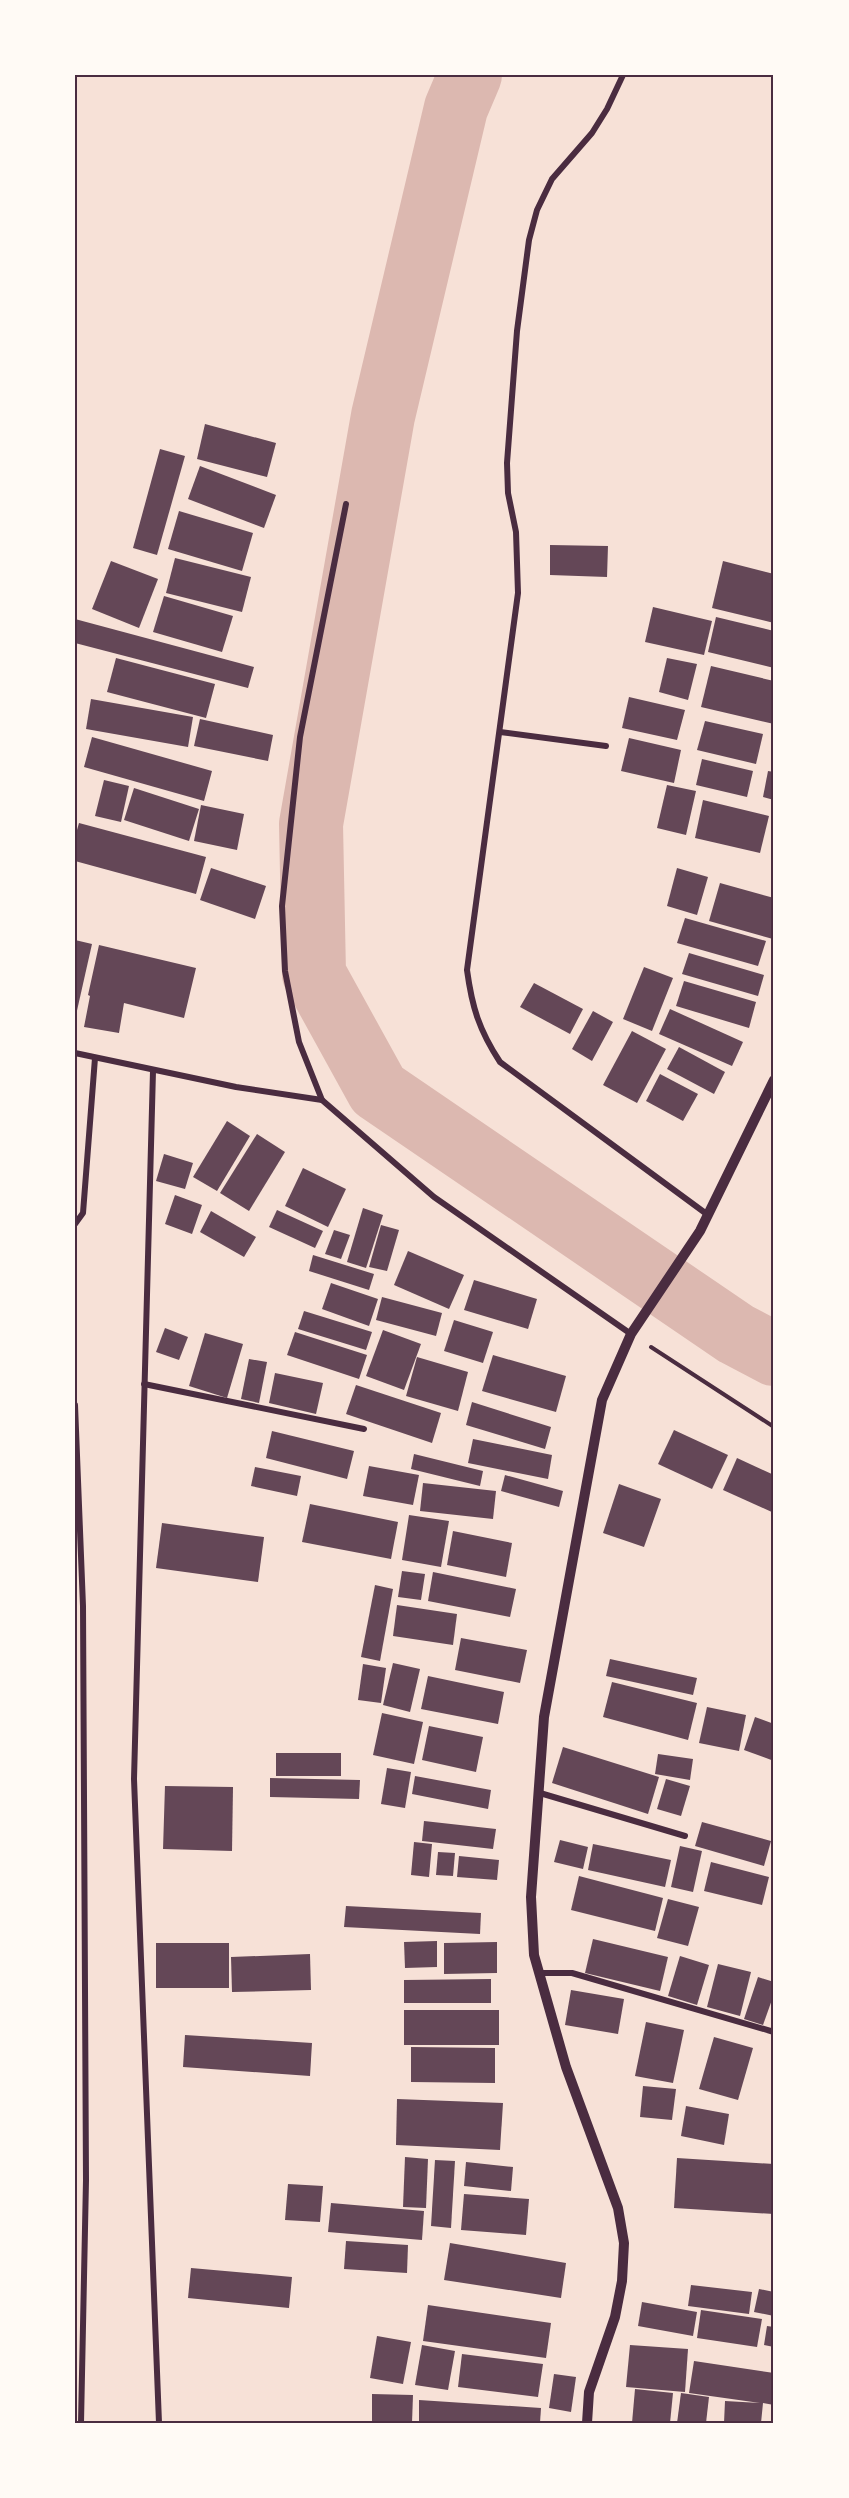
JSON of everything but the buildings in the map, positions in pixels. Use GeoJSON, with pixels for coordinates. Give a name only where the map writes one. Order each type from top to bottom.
{"type":"FeatureCollection","features":[{"type":"Feature","properties":{"kind":"street"},"geometry":{"type":"LineString","coordinates":[[623,75],[607,109],[592,133],[552,179],[537,210],[529,240],[517,331],[507,463],[508,493],[517,543],[518,593],[467,970],[472,1007],[484,1038],[500,1062],[708,1215]]}},
{"type":"Feature","properties":{"kind":"street"},"geometry":{"type":"LineString","coordinates":[[346,504],[300,737],[282,906],[285,971],[299,1041],[322,1100],[434,1197],[631,1334]]}},
{"type":"Feature","properties":{"kind":"street"},"geometry":{"type":"LineString","coordinates":[[501,732],[606,746]]}},
{"type":"Feature","properties":{"kind":"street"},"geometry":{"type":"LineString","coordinates":[[75,1053],[153,1071],[322,1100]]}},
{"type":"Feature","properties":{"kind":"street"},"geometry":{"type":"LineString","coordinates":[[75,1224],[83,1213],[95,1058]]}},
{"type":"Feature","properties":{"kind":"street"},"geometry":{"type":"LineString","coordinates":[[153,1071],[134,1779],[159,2423]]}},
{"type":"Feature","properties":{"kind":"street"},"geometry":{"type":"LineString","coordinates":[[587,2423],[589,2392],[615,2317],[622,2281],[624,2243],[618,2208],[566,2067],[534,1955],[531,1897],[544,1717],[598,1421],[606,1389],[631,1334],[700,1231],[774,1080]]}},
{"type":"Feature","properties":{"kind":"street"},"geometry":{"type":"LineString","coordinates":[[144,1384],[364,1429]]}},
{"type":"Feature","properties":{"kind":"street"},"geometry":{"type":"LineString","coordinates":[[75,1405],[83,1606],[79,1675],[86,2180],[81,2423]]}},
{"type":"Feature","properties":{"kind":"street"},"geometry":{"type":"LineString","coordinates":[[75,1605],[83,1606]]}},
{"type":"Feature","properties":{"kind":"street"},"geometry":{"type":"LineString","coordinates":[[540,1793],[685,1836]]}},
{"type":"Feature","properties":{"kind":"street"},"geometry":{"type":"LineString","coordinates":[[539,1973],[572,1973],[774,2032]]}},
{"type":"Feature","properties":{"kind":"path"},"geometry":{"type":"LineString","coordinates":[[631,1334],[774,1426]]}},
{"type":"Feature","properties":{"kind":"waterway"},"geometry":{"type":"LineString","coordinates":[[470,75],[456,108],[383,416],[311,824],[314,974],[378,1090],[736,1334],[774,1354]]}}]}
